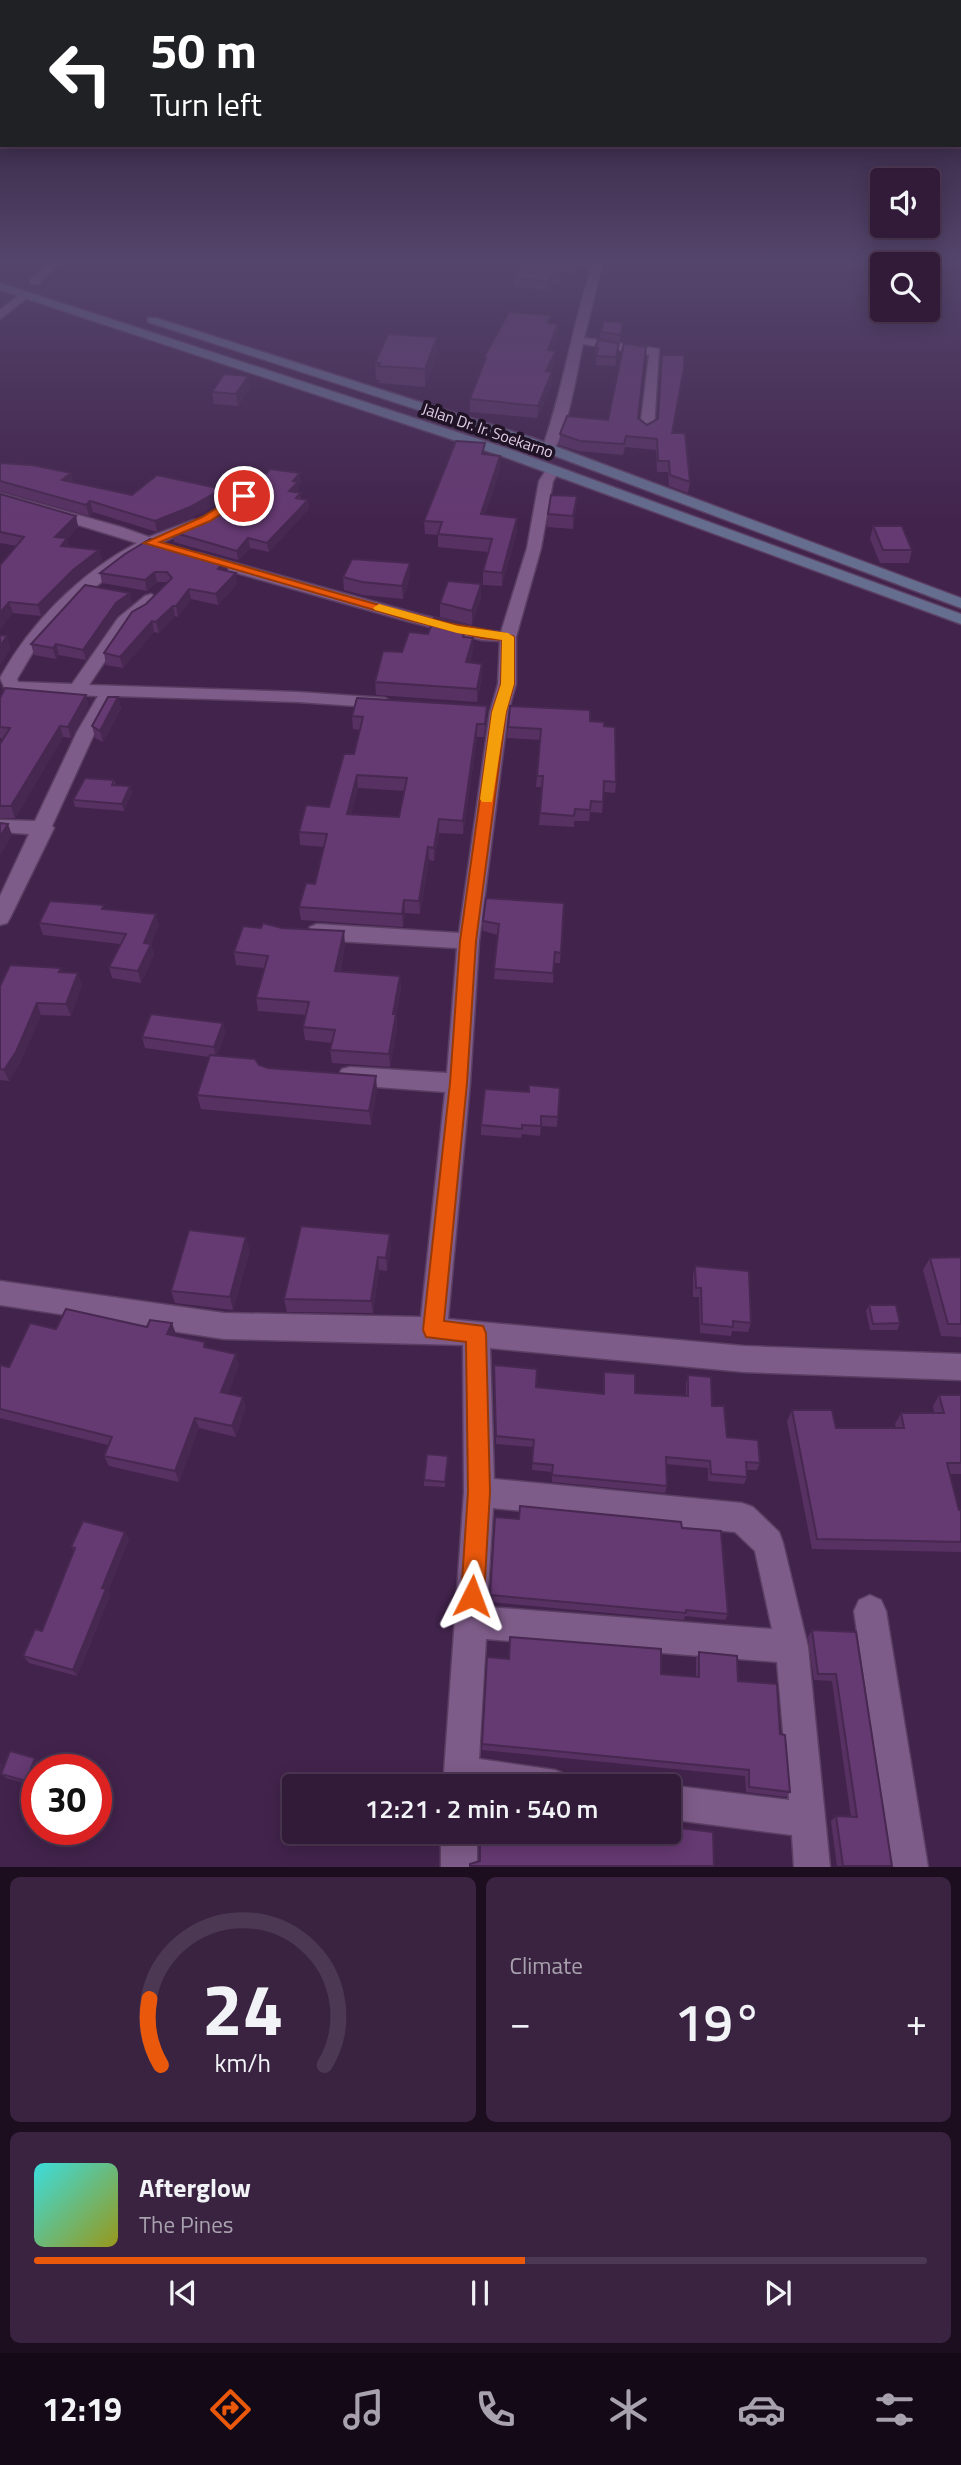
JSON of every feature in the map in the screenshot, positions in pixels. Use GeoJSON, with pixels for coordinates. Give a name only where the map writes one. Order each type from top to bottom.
{"type":"FeatureCollection","features":[{"type":"Feature","properties":{"kind":"main road","name":"Jalan Dr. Ir. Soekarno"},"geometry":{"type":"LineString","coordinates":[[218,350],[407,421],[689,499],[961,603]]}},
{"type":"Feature","properties":{"kind":"main road","name":"Jalan Dr. Ir. Soekarno"},"geometry":{"type":"LineString","coordinates":[[245,350],[421,406],[551,460],[668,514],[860,580],[961,619]]}},
{"type":"Feature","properties":{"kind":"main road"},"geometry":{"type":"LineString","coordinates":[[407,421],[421,406]]}},
{"type":"Feature","properties":{"kind":"main road"},"geometry":{"type":"LineString","coordinates":[[668,514],[689,499]]}},
{"type":"Feature","properties":{"kind":"street"},"geometry":{"type":"LineString","coordinates":[[433,1330],[458,1083],[468,941],[492,712],[507,684],[508,637],[534,548],[575,350]]}},
{"type":"Feature","properties":{"kind":"street"},"geometry":{"type":"LineString","coordinates":[[642,350],[654,352],[647,429]]}},
{"type":"Feature","properties":{"kind":"street"},"geometry":{"type":"LineString","coordinates":[[0,497],[116,530],[179,552],[413,618],[482,635],[508,637]]}},
{"type":"Feature","properties":{"kind":"street"},"geometry":{"type":"LineString","coordinates":[[215,513],[150,543],[112,565],[85,588],[32,642],[8,678],[6,688],[78,688],[298,697],[405,705]]}},
{"type":"Feature","properties":{"kind":"street"},"geometry":{"type":"LineString","coordinates":[[78,688],[127,618],[157,594],[117,594],[85,588]]}},
{"type":"Feature","properties":{"kind":"street"},"geometry":{"type":"LineString","coordinates":[[0,918],[44,828],[86,732],[109,691]]}},
{"type":"Feature","properties":{"kind":"street"},"geometry":{"type":"LineString","coordinates":[[0,826],[44,828]]}},
{"type":"Feature","properties":{"kind":"street"},"geometry":{"type":"LineString","coordinates":[[297,930],[468,941]]}},
{"type":"Feature","properties":{"kind":"street"},"geometry":{"type":"LineString","coordinates":[[324,1074],[458,1083]]}},
{"type":"Feature","properties":{"kind":"street"},"geometry":{"type":"LineString","coordinates":[[0,1293],[224,1326],[433,1330],[744,1359],[961,1367]]}},
{"type":"Feature","properties":{"kind":"street"},"geometry":{"type":"LineString","coordinates":[[460,1774],[479,1492],[476,1333]]}},
{"type":"Feature","properties":{"kind":"street"},"geometry":{"type":"LineString","coordinates":[[479,1492],[741,1518],[768,1543],[792,1647],[812,1867]]}},
{"type":"Feature","properties":{"kind":"street"},"geometry":{"type":"LineString","coordinates":[[870,1611],[911,1867]]}},
{"type":"Feature","properties":{"kind":"street"},"geometry":{"type":"LineString","coordinates":[[471,1622],[792,1647]]}},
{"type":"Feature","properties":{"kind":"street"},"geometry":{"type":"LineString","coordinates":[[681,1803],[807,1820]]}},
{"type":"Feature","properties":{"kind":"street"},"geometry":{"type":"LineString","coordinates":[[459,1844],[459,1867]]}},
{"type":"Feature","properties":{"kind":"building"},"geometry":{"type":"Polygon","coordinates":[[[381,350],[432,350],[425,369],[378,366],[380,363],[375,363],[381,350]]]}},
{"type":"Feature","properties":{"kind":"building"},"geometry":{"type":"Polygon","coordinates":[[[488,350],[556,351],[546,371],[552,372],[538,406],[470,399],[486,358],[484,357],[488,350]]]}},
{"type":"Feature","properties":{"kind":"building"},"geometry":{"type":"Polygon","coordinates":[[[597,350],[617,350],[616,357],[596,356],[597,350]]]}},
{"type":"Feature","properties":{"kind":"building"},"geometry":{"type":"Polygon","coordinates":[[[623,350],[646,350],[638,418],[647,425],[658,419],[662,355],[684,355],[672,433],[685,433],[690,482],[670,475],[669,461],[658,461],[657,439],[626,436],[624,444],[580,441],[560,434],[567,416],[608,420],[623,350]]]}},
{"type":"Feature","properties":{"kind":"building"},"geometry":{"type":"Polygon","coordinates":[[[224,374],[248,376],[236,394],[212,392],[224,374]]]}},
{"type":"Feature","properties":{"kind":"building"},"geometry":{"type":"Polygon","coordinates":[[[456,441],[485,443],[482,454],[500,456],[481,514],[517,518],[502,573],[483,571],[492,539],[438,534],[442,522],[424,521],[456,441]]]}},
{"type":"Feature","properties":{"kind":"building"},"geometry":{"type":"Polygon","coordinates":[[[0,463],[32,465],[71,473],[62,480],[132,495],[157,475],[222,489],[190,507],[155,521],[90,501],[86,505],[0,481],[0,463]]]}},
{"type":"Feature","properties":{"kind":"building"},"geometry":{"type":"Polygon","coordinates":[[[270,469],[300,473],[293,481],[298,482],[289,491],[301,493],[296,498],[308,500],[267,543],[248,538],[237,551],[172,532],[203,519],[249,493],[270,469]]]}},
{"type":"Feature","properties":{"kind":"building"},"geometry":{"type":"Polygon","coordinates":[[[0,494],[76,516],[55,537],[67,538],[61,546],[99,550],[73,570],[38,605],[9,602],[0,613],[0,565],[24,537],[0,532],[0,494]]]}},
{"type":"Feature","properties":{"kind":"building"},"geometry":{"type":"Polygon","coordinates":[[[551,495],[577,496],[573,516],[548,514],[551,495]]]}},
{"type":"Feature","properties":{"kind":"building"},"geometry":{"type":"Polygon","coordinates":[[[873,526],[902,526],[912,550],[883,550],[873,526]]]}},
{"type":"Feature","properties":{"kind":"building"},"geometry":{"type":"Polygon","coordinates":[[[150,539],[226,561],[218,569],[236,573],[216,594],[189,589],[176,606],[156,622],[152,621],[120,657],[104,653],[132,612],[146,604],[172,578],[167,572],[155,572],[145,580],[100,573],[150,539]]]}},
{"type":"Feature","properties":{"kind":"building"},"geometry":{"type":"Polygon","coordinates":[[[352,559],[410,563],[402,586],[343,577],[352,559]]]}},
{"type":"Feature","properties":{"kind":"building"},"geometry":{"type":"Polygon","coordinates":[[[448,581],[481,584],[472,611],[440,603],[448,581]]]}},
{"type":"Feature","properties":{"kind":"building"},"geometry":{"type":"Polygon","coordinates":[[[85,585],[130,593],[116,603],[83,650],[56,644],[53,648],[31,644],[85,585]]]}},
{"type":"Feature","properties":{"kind":"building"},"geometry":{"type":"Polygon","coordinates":[[[434,618],[467,626],[463,637],[473,638],[466,662],[482,664],[477,689],[375,682],[383,651],[402,652],[409,632],[428,634],[434,618]]]}},
{"type":"Feature","properties":{"kind":"building"},"geometry":{"type":"Polygon","coordinates":[[[0,635],[7,636],[0,646],[0,635]]]}},
{"type":"Feature","properties":{"kind":"building"},"geometry":{"type":"Polygon","coordinates":[[[5,688],[86,695],[68,727],[60,726],[11,806],[0,806],[0,744],[10,728],[0,727],[0,698],[5,688]]]}},
{"type":"Feature","properties":{"kind":"building"},"geometry":{"type":"Polygon","coordinates":[[[108,697],[118,697],[100,731],[92,726],[108,697]]]}},
{"type":"Feature","properties":{"kind":"building"},"geometry":{"type":"Polygon","coordinates":[[[357,698],[487,706],[485,724],[477,724],[463,821],[439,819],[434,848],[428,847],[419,901],[404,900],[402,914],[299,907],[306,883],[315,884],[327,834],[299,832],[306,805],[329,807],[344,754],[354,754],[363,717],[352,716],[357,698]],[[357,775],[347,814],[399,817],[407,778],[357,775]]]}},
{"type":"Feature","properties":{"kind":"building"},"geometry":{"type":"Polygon","coordinates":[[[510,706],[590,710],[590,721],[604,722],[604,726],[615,727],[616,782],[604,781],[603,802],[591,801],[590,810],[575,809],[574,816],[540,813],[543,776],[537,776],[541,729],[508,727],[510,706]]]}},
{"type":"Feature","properties":{"kind":"building"},"geometry":{"type":"Polygon","coordinates":[[[85,778],[114,780],[112,785],[130,786],[122,804],[73,800],[85,778]]]}},
{"type":"Feature","properties":{"kind":"building"},"geometry":{"type":"Polygon","coordinates":[[[0,823],[8,824],[0,837],[0,823]]]}},
{"type":"Feature","properties":{"kind":"building"},"geometry":{"type":"Polygon","coordinates":[[[486,898],[564,903],[561,953],[555,952],[553,973],[494,969],[499,924],[483,921],[486,898]]]}},
{"type":"Feature","properties":{"kind":"building"},"geometry":{"type":"Polygon","coordinates":[[[50,901],[104,905],[102,909],[156,914],[144,943],[151,944],[138,971],[109,967],[126,934],[39,923],[50,901]]]}},
{"type":"Feature","properties":{"kind":"building"},"geometry":{"type":"Polygon","coordinates":[[[263,923],[282,928],[344,931],[335,971],[400,976],[389,1054],[330,1050],[335,1030],[303,1027],[309,1002],[256,998],[268,956],[234,952],[243,926],[261,928],[263,923]]]}},
{"type":"Feature","properties":{"kind":"building"},"geometry":{"type":"Polygon","coordinates":[[[10,965],[61,968],[59,972],[78,973],[66,1004],[37,1003],[16,1052],[4,1070],[0,1069],[0,986],[10,965]]]}},
{"type":"Feature","properties":{"kind":"building"},"geometry":{"type":"Polygon","coordinates":[[[151,1014],[223,1023],[214,1047],[142,1037],[151,1014]]]}},
{"type":"Feature","properties":{"kind":"building"},"geometry":{"type":"Polygon","coordinates":[[[210,1055],[255,1059],[259,1065],[268,1068],[376,1076],[369,1111],[197,1095],[210,1055]]]}},
{"type":"Feature","properties":{"kind":"building"},"geometry":{"type":"Polygon","coordinates":[[[529,1085],[560,1088],[558,1117],[541,1116],[541,1126],[522,1125],[522,1129],[481,1125],[485,1089],[529,1092],[529,1085]]]}},
{"type":"Feature","properties":{"kind":"building"},"geometry":{"type":"Polygon","coordinates":[[[301,1226],[390,1234],[386,1258],[378,1257],[371,1301],[284,1299],[301,1226]]]}},
{"type":"Feature","properties":{"kind":"building"},"geometry":{"type":"Polygon","coordinates":[[[189,1230],[246,1237],[230,1297],[171,1291],[189,1230]]]}},
{"type":"Feature","properties":{"kind":"building"},"geometry":{"type":"Polygon","coordinates":[[[961,1257],[961,1324],[948,1324],[930,1258],[961,1257]]]}},
{"type":"Feature","properties":{"kind":"building"},"geometry":{"type":"Polygon","coordinates":[[[695,1266],[749,1271],[751,1323],[733,1321],[733,1327],[702,1324],[701,1288],[696,1288],[695,1266]]]}},
{"type":"Feature","properties":{"kind":"building"},"geometry":{"type":"Polygon","coordinates":[[[869,1305],[896,1305],[900,1323],[873,1324],[869,1305]]]}},
{"type":"Feature","properties":{"kind":"building"},"geometry":{"type":"Polygon","coordinates":[[[66,1309],[147,1327],[150,1320],[172,1323],[167,1334],[205,1342],[204,1347],[236,1354],[221,1392],[243,1397],[232,1426],[195,1418],[175,1471],[104,1456],[112,1437],[0,1409],[0,1365],[9,1367],[30,1323],[56,1329],[66,1309]]]}},
{"type":"Feature","properties":{"kind":"building"},"geometry":{"type":"Polygon","coordinates":[[[494,1365],[537,1369],[536,1387],[604,1394],[604,1372],[635,1374],[635,1393],[688,1396],[688,1375],[711,1377],[712,1406],[724,1406],[727,1437],[758,1440],[760,1463],[746,1462],[747,1477],[711,1474],[710,1461],[666,1457],[667,1486],[552,1475],[553,1465],[532,1463],[534,1440],[496,1436],[494,1365]]]}},
{"type":"Feature","properties":{"kind":"building"},"geometry":{"type":"Polygon","coordinates":[[[939,1395],[961,1395],[961,1463],[947,1463],[961,1510],[961,1542],[817,1539],[792,1410],[832,1410],[836,1428],[904,1428],[901,1413],[944,1413],[939,1395]]]}},
{"type":"Feature","properties":{"kind":"building"},"geometry":{"type":"Polygon","coordinates":[[[427,1454],[448,1456],[445,1482],[424,1480],[427,1454]]]}},
{"type":"Feature","properties":{"kind":"building"},"geometry":{"type":"Polygon","coordinates":[[[520,1506],[681,1522],[682,1528],[721,1531],[728,1614],[686,1610],[686,1613],[490,1595],[495,1517],[519,1519],[520,1506]]]}},
{"type":"Feature","properties":{"kind":"building"},"geometry":{"type":"Polygon","coordinates":[[[83,1521],[125,1532],[102,1588],[106,1589],[73,1670],[23,1656],[35,1629],[42,1631],[75,1548],[71,1547],[83,1521]]]}},
{"type":"Feature","properties":{"kind":"building"},"geometry":{"type":"Polygon","coordinates":[[[812,1630],[856,1632],[892,1866],[843,1866],[836,1816],[857,1817],[836,1674],[818,1674],[812,1630]]]}},
{"type":"Feature","properties":{"kind":"building"},"geometry":{"type":"Polygon","coordinates":[[[510,1637],[661,1649],[661,1674],[699,1677],[699,1652],[737,1656],[738,1681],[777,1684],[780,1734],[785,1735],[790,1792],[749,1787],[749,1770],[482,1744],[487,1657],[509,1659],[510,1637]]]}},
{"type":"Feature","properties":{"kind":"building"},"geometry":{"type":"Polygon","coordinates":[[[10,1751],[21,1754],[21,1780],[1,1774],[10,1751]]]}},
{"type":"Feature","properties":{"kind":"building"},"geometry":{"type":"Polygon","coordinates":[[[681,1828],[713,1832],[714,1866],[470,1866],[480,1861],[480,1844],[681,1844],[681,1828]]]}},
{"type":"Feature","properties":{"kind":"slow traffic"},"geometry":{"type":"LineString","coordinates":[[379,608],[482,635],[508,637],[507,684],[499,712],[487,799]]}},
{"type":"Feature","properties":{"kind":"route"},"geometry":{"type":"LineString","coordinates":[[244,496],[206,519],[150,543],[319,589],[413,618],[482,635],[508,637],[507,684],[499,712],[468,941],[458,1083],[433,1330],[476,1333],[479,1492],[472,1596]]}}]}
